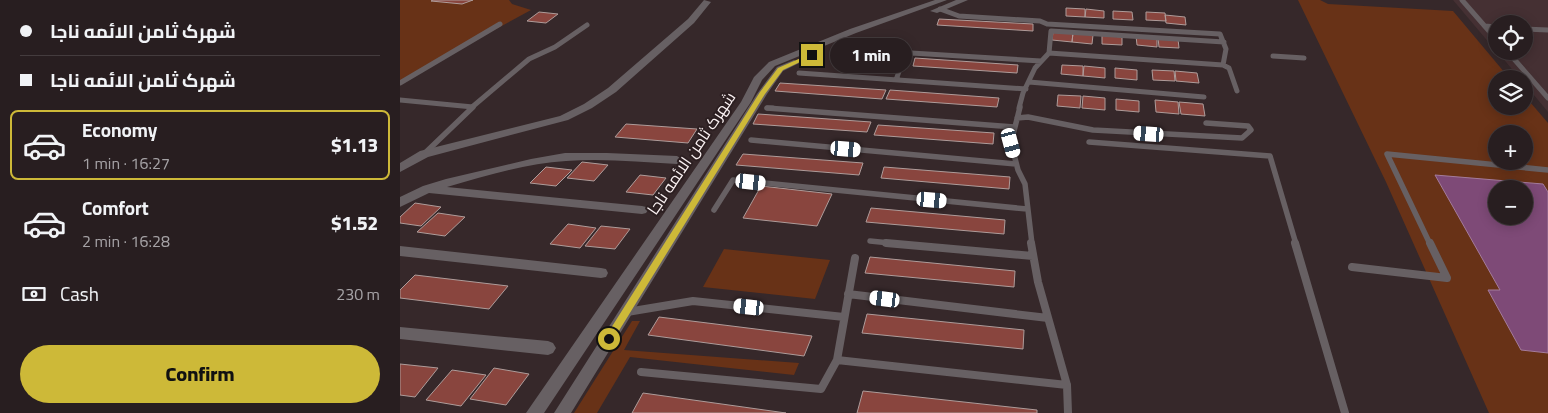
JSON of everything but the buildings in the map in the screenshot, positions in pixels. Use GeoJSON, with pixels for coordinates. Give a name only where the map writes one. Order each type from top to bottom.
{"type":"FeatureCollection","features":[{"type":"Feature","properties":{"kind":"street","name":"شهرک ثامن الائمه ناجا"},"geometry":{"type":"LineString","coordinates":[[562,413],[758,101],[758,79],[772,64],[938,4],[964,0]]}},
{"type":"Feature","properties":{"kind":"street"},"geometry":{"type":"LineString","coordinates":[[400,168],[424,154],[564,118],[588,106],[612,90],[691,21],[707,1]]}},
{"type":"Feature","properties":{"kind":"street","name":"شهرک ثامن الائمه ناجا"},"geometry":{"type":"LineString","coordinates":[[534,413],[680,199],[758,101]]}},
{"type":"Feature","properties":{"kind":"street"},"geometry":{"type":"LineString","coordinates":[[400,203],[412,195],[428,190],[532,162],[565,157],[610,156],[677,160]]}},
{"type":"Feature","properties":{"kind":"street"},"geometry":{"type":"LineString","coordinates":[[428,190],[642,210]]}},
{"type":"Feature","properties":{"kind":"street"},"geometry":{"type":"LineString","coordinates":[[680,199],[695,201]]}},
{"type":"Feature","properties":{"kind":"street"},"geometry":{"type":"LineString","coordinates":[[400,251],[601,273]]}},
{"type":"Feature","properties":{"kind":"street"},"geometry":{"type":"LineString","coordinates":[[400,333],[548,348]]}},
{"type":"Feature","properties":{"kind":"lane"},"geometry":{"type":"LineString","coordinates":[[1462,0],[1488,30]]}},
{"type":"Feature","properties":{"kind":"lane"},"geometry":{"type":"LineString","coordinates":[[938,4],[947,13],[959,16],[1040,21],[1047,24],[1220,34],[1227,48],[1223,65]]}},
{"type":"Feature","properties":{"kind":"lane"},"geometry":{"type":"LineString","coordinates":[[400,83],[500,24]]}},
{"type":"Feature","properties":{"kind":"lane"},"geometry":{"type":"LineString","coordinates":[[424,154],[473,107],[534,55],[555,47],[587,25]]}},
{"type":"Feature","properties":{"kind":"lane"},"geometry":{"type":"LineString","coordinates":[[1533,29],[1548,30]]}},
{"type":"Feature","properties":{"kind":"lane"},"geometry":{"type":"LineString","coordinates":[[1068,413],[1066,385],[1033,256],[1025,184],[1016,164],[1011,143],[1016,118],[1026,89],[1049,52],[1051,31],[1224,42]]}},
{"type":"Feature","properties":{"kind":"lane"},"geometry":{"type":"LineString","coordinates":[[1049,52],[1223,65],[1229,68],[1237,91]]}},
{"type":"Feature","properties":{"kind":"lane"},"geometry":{"type":"LineString","coordinates":[[896,80],[903,60],[911,53],[1042,61]]}},
{"type":"Feature","properties":{"kind":"lane"},"geometry":{"type":"LineString","coordinates":[[1273,56],[1304,58]]}},
{"type":"Feature","properties":{"kind":"lane"},"geometry":{"type":"LineString","coordinates":[[1515,60],[1548,98]]}},
{"type":"Feature","properties":{"kind":"lane"},"geometry":{"type":"LineString","coordinates":[[799,73],[1026,89]]}},
{"type":"Feature","properties":{"kind":"lane"},"geometry":{"type":"LineString","coordinates":[[1029,82],[1204,97]]}},
{"type":"Feature","properties":{"kind":"lane"},"geometry":{"type":"LineString","coordinates":[[400,100],[473,107]]}},
{"type":"Feature","properties":{"kind":"lane"},"geometry":{"type":"LineString","coordinates":[[758,101],[1014,127]]}},
{"type":"Feature","properties":{"kind":"lane"},"geometry":{"type":"LineString","coordinates":[[1016,118],[1028,117],[1093,130],[1206,138],[1242,138],[1251,130],[1248,126],[1206,123]]}},
{"type":"Feature","properties":{"kind":"lane"},"geometry":{"type":"LineString","coordinates":[[751,140],[1016,164]]}},
{"type":"Feature","properties":{"kind":"lane"},"geometry":{"type":"LineString","coordinates":[[1089,142],[1270,156],[1345,413]]}},
{"type":"Feature","properties":{"kind":"lane"},"geometry":{"type":"LineString","coordinates":[[1352,267],[1447,278],[1387,154],[1548,170]]}},
{"type":"Feature","properties":{"kind":"lane"},"geometry":{"type":"LineString","coordinates":[[714,210],[733,180],[1027,209]]}},
{"type":"Feature","properties":{"kind":"lane"},"geometry":{"type":"LineString","coordinates":[[870,241],[1033,256]]}},
{"type":"Feature","properties":{"kind":"lane"},"geometry":{"type":"LineString","coordinates":[[641,372],[821,389],[837,360],[855,258]]}},
{"type":"Feature","properties":{"kind":"lane"},"geometry":{"type":"LineString","coordinates":[[848,294],[1048,318]]}},
{"type":"Feature","properties":{"kind":"lane"},"geometry":{"type":"LineString","coordinates":[[626,312],[692,300],[844,318]]}},
{"type":"Feature","properties":{"kind":"lane"},"geometry":{"type":"LineString","coordinates":[[837,360],[1066,385]]}},
{"type":"Feature","properties":{"kind":"shaded area"},"geometry":{"type":"Polygon","coordinates":[[[400,0],[509,0],[512,4],[531,10],[400,81],[400,0]]]}},
{"type":"Feature","properties":{"kind":"shaded area"},"geometry":{"type":"Polygon","coordinates":[[[1298,0],[1320,0],[1328,4],[1453,11],[1488,53],[1488,60],[1494,60],[1502,70],[1488,70],[1488,115],[1533,115],[1533,106],[1548,123],[1548,413],[1489,413],[1386,182],[1298,0]]]}},
{"type":"Feature","properties":{"kind":"shaded area"},"geometry":{"type":"Polygon","coordinates":[[[1453,0],[1548,0],[1548,112],[1533,94],[1533,70],[1513,70],[1504,60],[1533,60],[1533,15],[1488,15],[1488,42],[1453,0]]]}},
{"type":"Feature","properties":{"kind":"shaded area"},"geometry":{"type":"Polygon","coordinates":[[[1435,175],[1495,180],[1488,180],[1488,225],[1533,225],[1533,183],[1543,184],[1548,192],[1548,353],[1521,350],[1488,290],[1500,290],[1435,175]]]}},
{"type":"Feature","properties":{"kind":"shaded area"},"geometry":{"type":"Polygon","coordinates":[[[724,249],[830,260],[815,299],[703,287],[724,249]]]}},
{"type":"Feature","properties":{"kind":"shaded area"},"geometry":{"type":"Polygon","coordinates":[[[632,321],[640,321],[624,350],[799,363],[794,375],[630,357],[597,413],[574,413],[632,321]]]}},
{"type":"Feature","properties":{"kind":"route"},"geometry":{"type":"LineString","coordinates":[[609,339],[762,94],[780,69],[812,55]]}}]}
